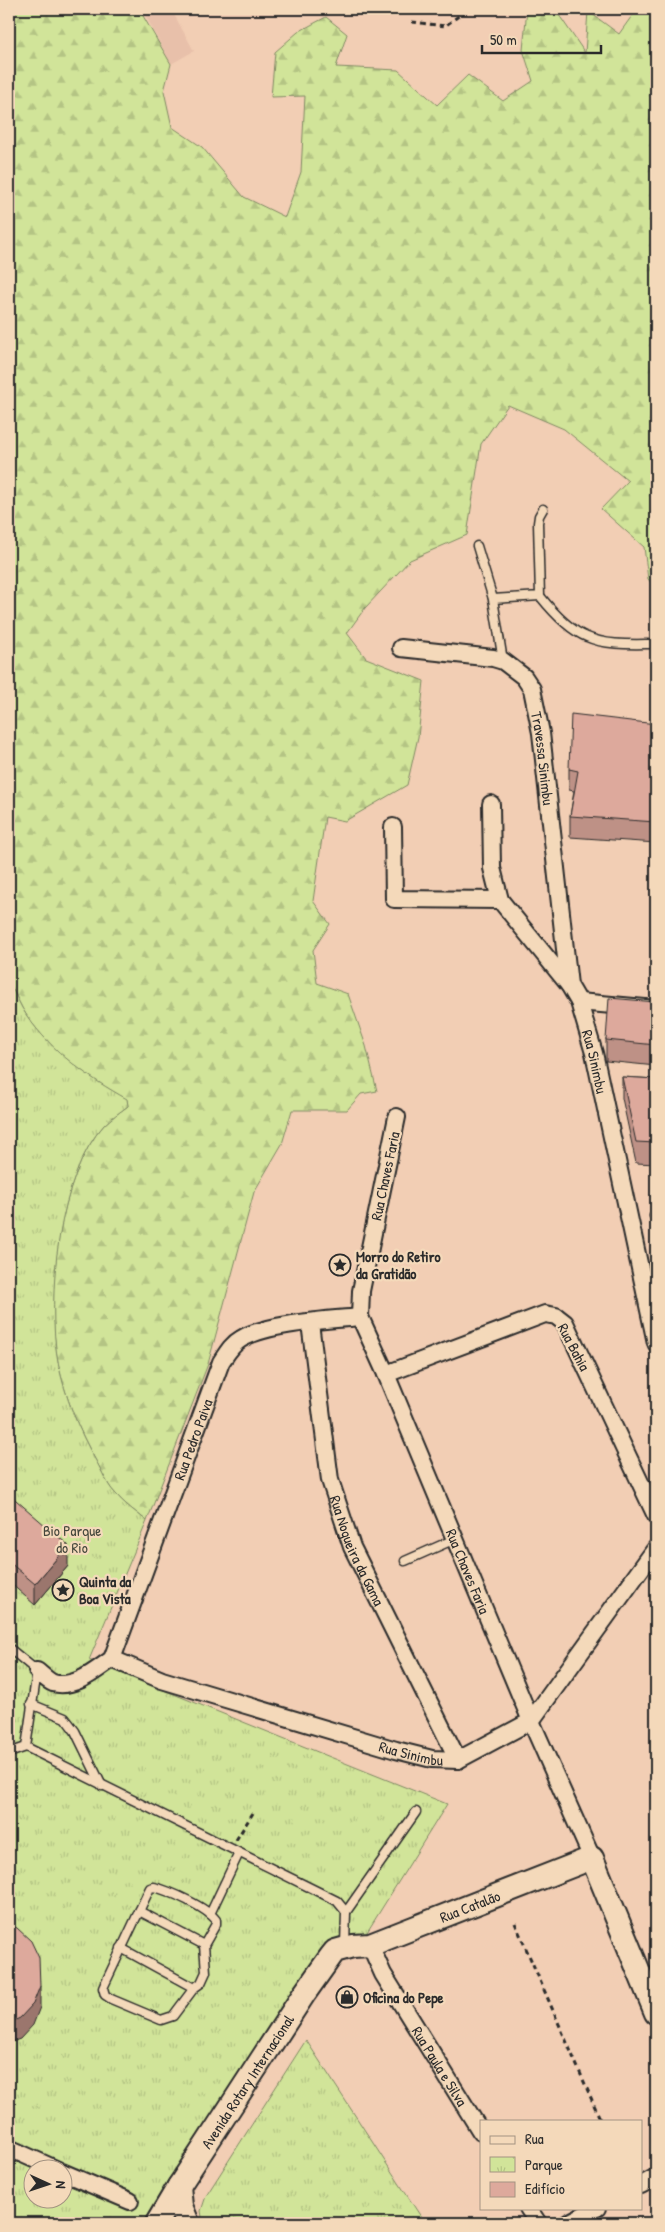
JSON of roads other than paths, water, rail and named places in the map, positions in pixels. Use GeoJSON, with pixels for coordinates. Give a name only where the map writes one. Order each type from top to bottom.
{"type":"FeatureCollection","features":[{"type":"Feature","properties":{"kind":"main road","name":"Rua Catalão"},"geometry":{"type":"LineString","coordinates":[[345,1948],[361,1945],[370,1946],[592,1858]]}},
{"type":"Feature","properties":{"kind":"main road","name":"Rua Chaves Faria"},"geometry":{"type":"LineString","coordinates":[[592,1858],[656,2013]]}},
{"type":"Feature","properties":{"kind":"main road","name":"Avenida Rotary Internacional"},"geometry":{"type":"LineString","coordinates":[[157,2223],[304,1994],[331,1956],[345,1948]]}},
{"type":"Feature","properties":{"kind":"main road"},"geometry":{"type":"LineString","coordinates":[[179,2186],[181,2206],[188,2223]]}},
{"type":"Feature","properties":{"kind":"street"},"geometry":{"type":"LineString","coordinates":[[401,648],[493,658],[503,661]]}},
{"type":"Feature","properties":{"kind":"street","name":"Travessa Sinimbu"},"geometry":{"type":"LineString","coordinates":[[503,661],[524,677],[532,688],[541,733],[568,985]]}},
{"type":"Feature","properties":{"kind":"street","name":"Rua Sinimbu"},"geometry":{"type":"LineString","coordinates":[[491,804],[492,868],[500,900],[568,985],[579,1002],[594,1053],[656,1343]]}},
{"type":"Feature","properties":{"kind":"street"},"geometry":{"type":"LineString","coordinates":[[392,827],[394,899],[500,900]]}},
{"type":"Feature","properties":{"kind":"street"},"geometry":{"type":"LineString","coordinates":[[579,1002],[656,1009]]}},
{"type":"Feature","properties":{"kind":"street","name":"Rua Chaves Faria"},"geometry":{"type":"LineString","coordinates":[[397,1116],[361,1291],[360,1318],[386,1374],[531,1722],[592,1858]]}},
{"type":"Feature","properties":{"kind":"street","name":"Rua Bahia"},"geometry":{"type":"LineString","coordinates":[[386,1374],[545,1314],[556,1316],[564,1323],[656,1516]]}},
{"type":"Feature","properties":{"kind":"street","name":"Rua Pedro Paiva"},"geometry":{"type":"LineString","coordinates":[[112,1660],[221,1362],[230,1348],[241,1338],[280,1326],[360,1318]]}},
{"type":"Feature","properties":{"kind":"street","name":"Rua Nogueira da Gama"},"geometry":{"type":"LineString","coordinates":[[310,1323],[330,1480],[352,1547],[458,1760]]}},
{"type":"Feature","properties":{"kind":"street","name":"Rua Sinimbu"},"geometry":{"type":"LineString","coordinates":[[112,1660],[162,1680],[396,1750],[432,1759],[458,1760],[531,1722],[656,1548]]}},
{"type":"Feature","properties":{"kind":"street"},"geometry":{"type":"LineString","coordinates":[[37,1671],[53,1683],[68,1682],[85,1678],[112,1660]]}},
{"type":"Feature","properties":{"kind":"street","name":"Rua Paula e Silva"},"geometry":{"type":"LineString","coordinates":[[370,1946],[383,1974],[480,2130]]}},
{"type":"Feature","properties":{"kind":"street"},"geometry":{"type":"LineString","coordinates":[[9,2148],[36,2160]]}},
{"type":"Feature","properties":{"kind":"street"},"geometry":{"type":"LineString","coordinates":[[72,2176],[130,2202]]}},
{"type":"Feature","properties":{"kind":"street"},"geometry":{"type":"LineString","coordinates":[[642,2185],[656,2178]]}},
{"type":"Feature","properties":{"kind":"street"},"geometry":{"type":"LineString","coordinates":[[529,2210],[538,2223]]}},
{"type":"Feature","properties":{"kind":"street"},"geometry":{"type":"LineString","coordinates":[[568,2223],[593,2210]]}},
{"type":"Feature","properties":{"kind":"lane"},"geometry":{"type":"LineString","coordinates":[[543,509],[538,523],[540,596],[576,631],[587,638],[612,643],[656,644]]}},
{"type":"Feature","properties":{"kind":"lane"},"geometry":{"type":"LineString","coordinates":[[477,546],[492,599],[503,661]]}},
{"type":"Feature","properties":{"kind":"lane"},"geometry":{"type":"LineString","coordinates":[[492,599],[540,596]]}},
{"type":"Feature","properties":{"kind":"lane"},"geometry":{"type":"LineString","coordinates":[[406,1561],[455,1539]]}},
{"type":"Feature","properties":{"kind":"lane"},"geometry":{"type":"LineString","coordinates":[[9,1648],[37,1671],[26,1746]]}},
{"type":"Feature","properties":{"kind":"lane"},"geometry":{"type":"LineString","coordinates":[[31,1704],[65,1718],[75,1730],[102,1786]]}},
{"type":"Feature","properties":{"kind":"lane"},"geometry":{"type":"LineString","coordinates":[[9,1753],[26,1746]]}},
{"type":"Feature","properties":{"kind":"lane"},"geometry":{"type":"LineString","coordinates":[[26,1746],[102,1786],[149,1807],[337,1901],[346,1912]]}},
{"type":"Feature","properties":{"kind":"lane"},"geometry":{"type":"LineString","coordinates":[[345,1948],[346,1912],[416,1812]]}},
{"type":"Feature","properties":{"kind":"lane"},"geometry":{"type":"LineString","coordinates":[[210,1914],[239,1853]]}},
{"type":"Feature","properties":{"kind":"lane"},"geometry":{"type":"LineString","coordinates":[[154,1887],[195,1905],[216,1920],[216,1924],[204,1945],[206,1972],[201,1983],[194,1988],[173,2016],[161,2020],[105,1995],[104,1988],[139,1911],[150,1888],[154,1887]]}},
{"type":"Feature","properties":{"kind":"lane"},"geometry":{"type":"LineString","coordinates":[[139,1911],[204,1945]]}},
{"type":"Feature","properties":{"kind":"lane"},"geometry":{"type":"LineString","coordinates":[[121,1948],[194,1988]]}},
{"type":"Feature","properties":{"kind":"place","name":"Morro do Retiro da Gratidão"},"geometry":{"type":"Point","coordinates":[340,1265]}},
{"type":"Feature","properties":{"kind":"place","name":"Quinta da Boa Vista"},"geometry":{"type":"Point","coordinates":[63,1590]}},
{"type":"Feature","properties":{"kind":"place","name":"Oficina do Pepe"},"geometry":{"type":"Point","coordinates":[347,1997]}},
{"type":"Feature","properties":{"kind":"park label","name":"Bio Parque do Rio"},"geometry":{"type":"Point","coordinates":[72,1538]}}]}
